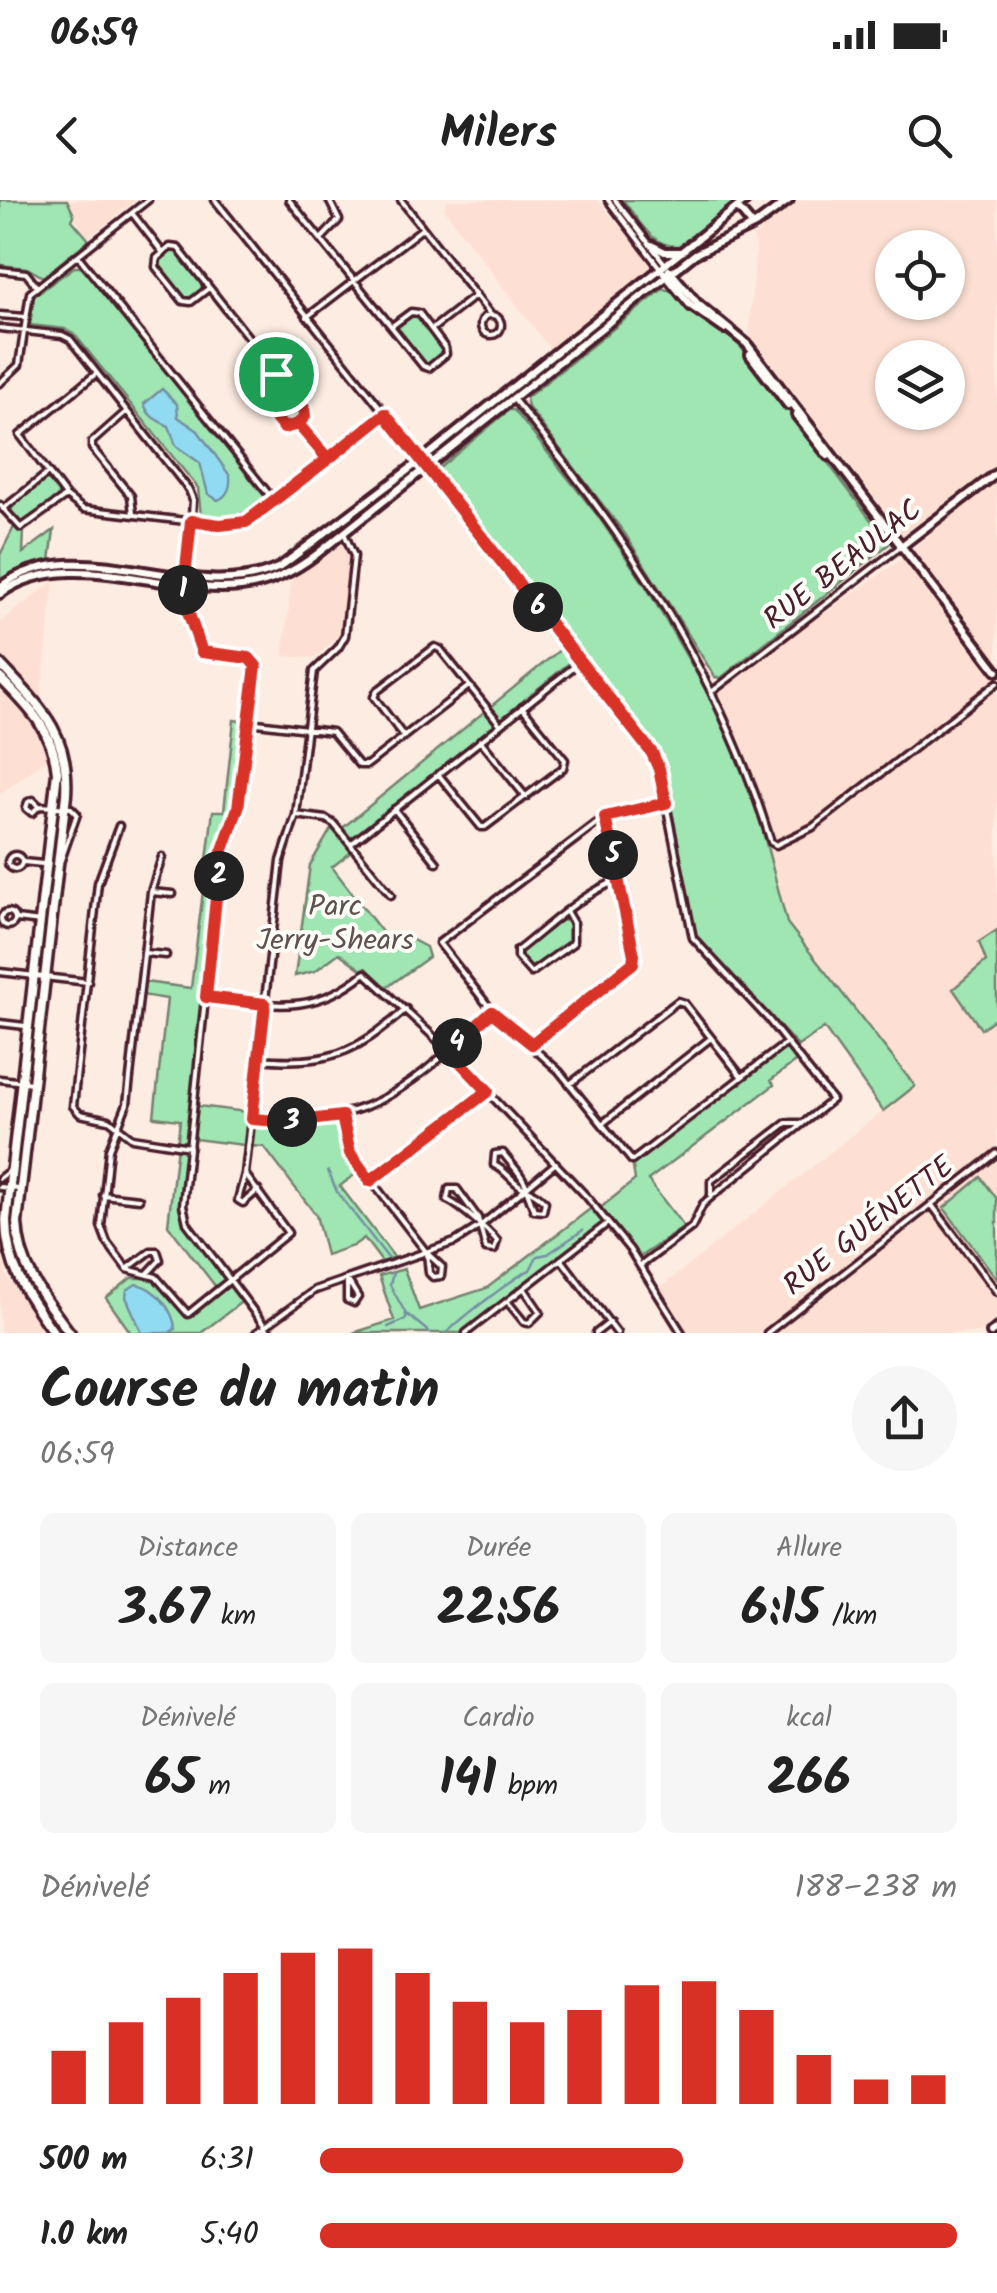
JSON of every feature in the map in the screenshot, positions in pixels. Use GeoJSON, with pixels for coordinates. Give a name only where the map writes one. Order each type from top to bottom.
{"type":"FeatureCollection","features":[{"type":"Feature","properties":{"kind":"main road"},"geometry":{"type":"LineString","coordinates":[[666,270],[682,252],[746,200]]}},
{"type":"Feature","properties":{"kind":"main road"},"geometry":{"type":"LineString","coordinates":[[0,590],[21,573],[57,565],[94,566],[224,588],[270,581],[305,563],[666,270],[702,248],[753,226],[789,200]]}},
{"type":"Feature","properties":{"kind":"main road"},"geometry":{"type":"LineString","coordinates":[[738,208],[753,226]]}},
{"type":"Feature","properties":{"kind":"main road"},"geometry":{"type":"LineString","coordinates":[[650,245],[665,252],[682,252]]}},
{"type":"Feature","properties":{"kind":"main road"},"geometry":{"type":"LineString","coordinates":[[666,270],[697,303],[747,344],[997,671]]}},
{"type":"Feature","properties":{"kind":"main road"},"geometry":{"type":"LineString","coordinates":[[184,580],[236,580],[280,567],[424,463]]}},
{"type":"Feature","properties":{"kind":"main road","name":"RUE BEAULAC"},"geometry":{"type":"LineString","coordinates":[[900,546],[996,474]]}},
{"type":"Feature","properties":{"kind":"main road"},"geometry":{"type":"LineString","coordinates":[[0,664],[42,710],[56,732],[66,763],[27,1082],[12,1167],[4,1188],[12,1262],[25,1293],[54,1333]]}},
{"type":"Feature","properties":{"kind":"main road"},"geometry":{"type":"LineString","coordinates":[[0,678],[36,715],[51,743],[60,807]]}},
{"type":"Feature","properties":{"kind":"main road"},"geometry":{"type":"LineString","coordinates":[[53,867],[41,922],[40,977],[29,1026],[17,1231],[25,1264],[39,1291],[70,1333]]}},
{"type":"Feature","properties":{"kind":"main road"},"geometry":{"type":"LineString","coordinates":[[990,1333],[997,1328]]}},
{"type":"Feature","properties":{"kind":"street"},"geometry":{"type":"LineString","coordinates":[[0,383],[19,365],[26,298],[148,200]]}},
{"type":"Feature","properties":{"kind":"street"},"geometry":{"type":"LineString","coordinates":[[215,200],[652,753],[659,769],[693,938],[768,1020],[832,1100],[711,1197],[703,1204],[692,1227],[640,1266]]}},
{"type":"Feature","properties":{"kind":"street"},"geometry":{"type":"LineString","coordinates":[[289,200],[426,368],[446,351],[414,311],[392,326]]}},
{"type":"Feature","properties":{"kind":"street"},"geometry":{"type":"LineString","coordinates":[[321,238],[340,220],[328,200]]}},
{"type":"Feature","properties":{"kind":"street"},"geometry":{"type":"LineString","coordinates":[[400,200],[490,314],[502,322],[501,329],[492,335],[486,334],[481,326],[490,314]]}},
{"type":"Feature","properties":{"kind":"street"},"geometry":{"type":"LineString","coordinates":[[608,200],[666,270]]}},
{"type":"Feature","properties":{"kind":"street"},"geometry":{"type":"LineString","coordinates":[[616,200],[666,270]]}},
{"type":"Feature","properties":{"kind":"street"},"geometry":{"type":"LineString","coordinates":[[132,212],[163,252]]}},
{"type":"Feature","properties":{"kind":"street"},"geometry":{"type":"LineString","coordinates":[[308,317],[423,228]]}},
{"type":"Feature","properties":{"kind":"street"},"geometry":{"type":"LineString","coordinates":[[208,288],[191,302],[183,301],[154,265],[170,247],[178,248],[304,408],[305,416],[298,424],[284,428],[258,396],[259,388],[276,374]]}},
{"type":"Feature","properties":{"kind":"street"},"geometry":{"type":"LineString","coordinates":[[78,256],[274,502]]}},
{"type":"Feature","properties":{"kind":"street"},"geometry":{"type":"LineString","coordinates":[[0,270],[26,274],[37,287]]}},
{"type":"Feature","properties":{"kind":"street"},"geometry":{"type":"LineString","coordinates":[[432,329],[476,296]]}},
{"type":"Feature","properties":{"kind":"street"},"geometry":{"type":"LineString","coordinates":[[0,315],[25,318]]}},
{"type":"Feature","properties":{"kind":"street"},"geometry":{"type":"LineString","coordinates":[[0,328],[66,336],[192,494],[185,606],[202,652],[254,661],[238,808],[220,858],[184,1215],[270,1333]]}},
{"type":"Feature","properties":{"kind":"street"},"geometry":{"type":"LineString","coordinates":[[96,372],[20,435],[79,508],[233,525],[246,522],[385,414]]}},
{"type":"Feature","properties":{"kind":"street"},"geometry":{"type":"LineString","coordinates":[[510,395],[606,516],[690,646],[746,764],[772,842],[780,845],[813,827],[997,683]]}},
{"type":"Feature","properties":{"kind":"street"},"geometry":{"type":"LineString","coordinates":[[127,411],[97,436],[92,448],[132,496],[133,514]]}},
{"type":"Feature","properties":{"kind":"street"},"geometry":{"type":"LineString","coordinates":[[298,424],[328,459]]}},
{"type":"Feature","properties":{"kind":"street"},"geometry":{"type":"LineString","coordinates":[[48,473],[1,507],[19,528],[24,528],[66,496]]}},
{"type":"Feature","properties":{"kind":"street"},"geometry":{"type":"LineString","coordinates":[[258,1190],[243,1202],[238,1200],[246,1174],[280,861],[296,815],[314,671],[346,636],[354,556],[344,532]]}},
{"type":"Feature","properties":{"kind":"street","name":"RUE BEAULAC"},"geometry":{"type":"LineString","coordinates":[[714,690],[900,546]]}},
{"type":"Feature","properties":{"kind":"street"},"geometry":{"type":"LineString","coordinates":[[404,737],[374,696],[435,647],[500,724]]}},
{"type":"Feature","properties":{"kind":"street"},"geometry":{"type":"LineString","coordinates":[[351,844],[581,661]]}},
{"type":"Feature","properties":{"kind":"street"},"geometry":{"type":"LineString","coordinates":[[249,722],[332,732],[363,766],[469,686]]}},
{"type":"Feature","properties":{"kind":"street"},"geometry":{"type":"LineString","coordinates":[[438,774],[480,826],[488,826],[526,797],[566,764],[522,707]]}},
{"type":"Feature","properties":{"kind":"street"},"geometry":{"type":"LineString","coordinates":[[480,740],[526,797]]}},
{"type":"Feature","properties":{"kind":"street"},"geometry":{"type":"LineString","coordinates":[[666,803],[605,817],[439,943],[492,1012],[532,1044],[570,1084],[628,1159],[637,1159],[786,1044]]}},
{"type":"Feature","properties":{"kind":"street"},"geometry":{"type":"LineString","coordinates":[[22,862],[53,867],[78,819],[74,810],[38,806]]}},
{"type":"Feature","properties":{"kind":"street"},"geometry":{"type":"LineString","coordinates":[[394,809],[437,862]]}},
{"type":"Feature","properties":{"kind":"street"},"geometry":{"type":"LineString","coordinates":[[296,815],[330,821],[391,895]]}},
{"type":"Feature","properties":{"kind":"street"},"geometry":{"type":"LineString","coordinates":[[532,1044],[633,963],[605,817]]}},
{"type":"Feature","properties":{"kind":"street"},"geometry":{"type":"LineString","coordinates":[[119,826],[99,877],[74,1106],[80,1114],[102,1117],[146,1142],[190,1147]]}},
{"type":"Feature","properties":{"kind":"street"},"geometry":{"type":"LineString","coordinates":[[162,857],[151,892],[127,1104],[108,1149],[102,1234],[127,1269],[156,1277],[188,1314],[288,1233],[246,1174]]}},
{"type":"Feature","properties":{"kind":"street"},"geometry":{"type":"LineString","coordinates":[[567,913],[574,943],[531,973],[517,957],[517,950],[604,885],[618,880]]}},
{"type":"Feature","properties":{"kind":"street"},"geometry":{"type":"LineString","coordinates":[[151,892],[173,894]]}},
{"type":"Feature","properties":{"kind":"street"},"geometry":{"type":"LineString","coordinates":[[15,919],[41,922]]}},
{"type":"Feature","properties":{"kind":"street"},"geometry":{"type":"LineString","coordinates":[[144,952],[166,955]]}},
{"type":"Feature","properties":{"kind":"street"},"geometry":{"type":"LineString","coordinates":[[0,972],[88,982]]}},
{"type":"Feature","properties":{"kind":"street"},"geometry":{"type":"LineString","coordinates":[[206,997],[308,1004],[344,990],[364,973],[449,1050],[556,1164],[608,1223],[682,1333]]}},
{"type":"Feature","properties":{"kind":"street"},"geometry":{"type":"LineString","coordinates":[[570,1084],[678,1001],[684,1002],[742,1077]]}},
{"type":"Feature","properties":{"kind":"street"},"geometry":{"type":"LineString","coordinates":[[259,1059],[294,1062],[332,1058],[374,1038],[406,1009]]}},
{"type":"Feature","properties":{"kind":"street"},"geometry":{"type":"LineString","coordinates":[[252,1119],[292,1122],[342,1116],[395,1095],[492,1012]]}},
{"type":"Feature","properties":{"kind":"street"},"geometry":{"type":"LineString","coordinates":[[0,1023],[29,1026]]}},
{"type":"Feature","properties":{"kind":"street"},"geometry":{"type":"LineString","coordinates":[[602,1124],[711,1038]]}},
{"type":"Feature","properties":{"kind":"street"},"geometry":{"type":"LineString","coordinates":[[0,1078],[27,1082]]}},
{"type":"Feature","properties":{"kind":"street"},"geometry":{"type":"LineString","coordinates":[[370,1181],[488,1091]]}},
{"type":"Feature","properties":{"kind":"street"},"geometry":{"type":"LineString","coordinates":[[342,1116],[350,1153],[427,1254]]}},
{"type":"Feature","properties":{"kind":"street"},"geometry":{"type":"LineString","coordinates":[[711,1197],[712,1181],[786,1123],[802,1124]]}},
{"type":"Feature","properties":{"kind":"street","name":"RUE GUÉNETTE"},"geometry":{"type":"LineString","coordinates":[[767,1333],[997,1153]]}},
{"type":"Feature","properties":{"kind":"street"},"geometry":{"type":"LineString","coordinates":[[526,1189],[526,1182],[506,1156],[495,1154],[494,1165],[526,1189],[544,1202],[543,1211],[534,1210],[526,1189]]}},
{"type":"Feature","properties":{"kind":"street"},"geometry":{"type":"LineString","coordinates":[[256,1333],[309,1292],[455,1242],[556,1164]]}},
{"type":"Feature","properties":{"kind":"street"},"geometry":{"type":"LineString","coordinates":[[0,1178],[12,1167]]}},
{"type":"Feature","properties":{"kind":"street"},"geometry":{"type":"LineString","coordinates":[[4,1188],[20,1190]]}},
{"type":"Feature","properties":{"kind":"street"},"geometry":{"type":"LineString","coordinates":[[480,1226],[457,1189],[448,1189],[448,1200],[480,1226],[486,1228],[498,1241],[494,1250],[486,1249],[480,1226]]}},
{"type":"Feature","properties":{"kind":"street"},"geometry":{"type":"LineString","coordinates":[[103,1195],[139,1199]]}},
{"type":"Feature","properties":{"kind":"street"},"geometry":{"type":"LineString","coordinates":[[931,1204],[997,1292]]}},
{"type":"Feature","properties":{"kind":"street"},"geometry":{"type":"LineString","coordinates":[[468,1333],[608,1223]]}},
{"type":"Feature","properties":{"kind":"street"},"geometry":{"type":"LineString","coordinates":[[127,1269],[156,1251],[160,1260],[147,1274]]}},
{"type":"Feature","properties":{"kind":"street"},"geometry":{"type":"LineString","coordinates":[[561,1259],[617,1333]]}},
{"type":"Feature","properties":{"kind":"street"},"geometry":{"type":"LineString","coordinates":[[507,1301],[524,1322],[530,1323],[540,1312],[523,1288]]}},
{"type":"Feature","properties":{"kind":"street"},"geometry":{"type":"LineString","coordinates":[[596,1333],[610,1322]]}},
{"type":"Feature","properties":{"kind":"shaded area"},"geometry":{"type":"Polygon","coordinates":[[[62,200],[136,200],[88,238],[62,200]]]}},
{"type":"Feature","properties":{"kind":"shaded area"},"geometry":{"type":"Polygon","coordinates":[[[447,200],[598,200],[650,263],[650,269],[550,349],[444,209],[447,200]]]}},
{"type":"Feature","properties":{"kind":"shaded area"},"geometry":{"type":"Polygon","coordinates":[[[800,200],[997,200],[997,464],[903,535],[749,334],[756,246],[753,237],[800,200]]]}},
{"type":"Feature","properties":{"kind":"shaded area"},"geometry":{"type":"Polygon","coordinates":[[[997,477],[997,1318],[978,1333],[681,1333],[656,1291],[914,1086],[787,923],[769,857],[770,829],[744,748],[714,690],[900,560],[997,477]]]}},
{"type":"Feature","properties":{"kind":"shaded area"},"geometry":{"type":"Polygon","coordinates":[[[342,543],[348,565],[339,635],[315,658],[283,656],[292,579],[342,543]]]}},
{"type":"Feature","properties":{"kind":"shaded area"},"geometry":{"type":"Polygon","coordinates":[[[54,581],[41,698],[0,657],[0,622],[54,581]]]}},
{"type":"Feature","properties":{"kind":"shaded area"},"geometry":{"type":"Polygon","coordinates":[[[0,686],[44,742],[47,759],[0,794],[0,686]]]}},
{"type":"Feature","properties":{"kind":"shaded area"},"geometry":{"type":"Polygon","coordinates":[[[0,1244],[7,1275],[45,1333],[0,1333],[0,1244]]]}},
{"type":"Feature","properties":{"kind":"green space"},"geometry":{"type":"Polygon","coordinates":[[[0,200],[67,200],[74,215],[72,220],[89,240],[43,277],[27,268],[0,265],[0,200]]]}},
{"type":"Feature","properties":{"kind":"green space"},"geometry":{"type":"Polygon","coordinates":[[[623,200],[736,200],[679,246],[653,237],[623,200]]]}},
{"type":"Feature","properties":{"kind":"green space"},"geometry":{"type":"Polygon","coordinates":[[[177,251],[202,285],[189,299],[182,296],[159,267],[159,261],[177,251]]]}},
{"type":"Feature","properties":{"kind":"green space"},"geometry":{"type":"Polygon","coordinates":[[[74,267],[83,267],[264,496],[263,504],[230,519],[201,516],[198,488],[75,335],[65,329],[30,325],[34,296],[74,267]]]}},
{"type":"Feature","properties":{"kind":"green space"},"geometry":{"type":"Polygon","coordinates":[[[663,289],[672,291],[689,312],[737,342],[889,544],[721,678],[715,677],[625,534],[528,407],[526,398],[663,289]]]}},
{"type":"Feature","properties":{"kind":"green space"},"geometry":{"type":"Polygon","coordinates":[[[410,316],[417,317],[442,348],[441,354],[426,365],[397,333],[397,327],[410,316]]]}},
{"type":"Feature","properties":{"kind":"green space"},"geometry":{"type":"Polygon","coordinates":[[[271,381],[279,381],[301,408],[301,416],[290,426],[282,424],[262,399],[261,392],[271,381]]]}},
{"type":"Feature","properties":{"kind":"green space"},"geometry":{"type":"Polygon","coordinates":[[[509,410],[514,410],[598,516],[647,588],[716,707],[755,801],[787,923],[915,1086],[883,1111],[824,1028],[798,1046],[696,937],[661,753],[437,470],[509,410]]]}},
{"type":"Feature","properties":{"kind":"green space"},"geometry":{"type":"Polygon","coordinates":[[[44,480],[51,481],[59,491],[57,498],[25,522],[18,521],[11,513],[13,505],[44,480]]]}},
{"type":"Feature","properties":{"kind":"green space"},"geometry":{"type":"Polygon","coordinates":[[[14,527],[24,530],[23,553],[54,530],[50,561],[28,565],[0,580],[0,555],[14,527]]]}},
{"type":"Feature","properties":{"kind":"green space","name":"Parc Jerry-Shears"},"geometry":{"type":"Polygon","coordinates":[[[562,648],[571,661],[568,664],[355,839],[345,836],[355,849],[332,867],[385,936],[405,936],[426,947],[429,957],[386,988],[339,953],[315,971],[295,976],[310,865],[334,824],[340,830],[562,648]]]}},
{"type":"Feature","properties":{"kind":"green space"},"geometry":{"type":"Polygon","coordinates":[[[234,720],[249,722],[238,808],[220,858],[183,1205],[187,1223],[244,1300],[201,1333],[131,1333],[106,1298],[131,1278],[151,1278],[188,1314],[219,1291],[168,1225],[180,1120],[154,1117],[167,999],[142,995],[144,982],[191,988],[213,811],[224,811],[234,720]]]}},
{"type":"Feature","properties":{"kind":"green space"},"geometry":{"type":"Polygon","coordinates":[[[561,920],[569,922],[571,942],[531,970],[521,952],[561,920]]]}},
{"type":"Feature","properties":{"kind":"green space"},"geometry":{"type":"Polygon","coordinates":[[[997,930],[997,1017],[981,1029],[953,989],[986,961],[979,942],[997,930]]]}},
{"type":"Feature","properties":{"kind":"green space"},"geometry":{"type":"Polygon","coordinates":[[[786,1044],[799,1059],[771,1080],[774,1085],[648,1180],[684,1227],[638,1258],[599,1209],[635,1180],[632,1161],[786,1044]]]}},
{"type":"Feature","properties":{"kind":"green space"},"geometry":{"type":"Polygon","coordinates":[[[198,1106],[247,1112],[244,1145],[194,1139],[198,1106]]]}},
{"type":"Feature","properties":{"kind":"green space"},"geometry":{"type":"Polygon","coordinates":[[[257,1124],[339,1125],[346,1154],[357,1173],[340,1186],[394,1257],[382,1262],[364,1238],[326,1255],[316,1215],[264,1147],[250,1146],[252,1127],[257,1124]]]}},
{"type":"Feature","properties":{"kind":"green space"},"geometry":{"type":"Polygon","coordinates":[[[981,1177],[997,1199],[997,1279],[944,1208],[981,1177]]]}},
{"type":"Feature","properties":{"kind":"green space"},"geometry":{"type":"Polygon","coordinates":[[[594,1206],[608,1223],[467,1333],[353,1333],[394,1320],[379,1276],[404,1269],[419,1310],[487,1288],[594,1206]]]}},
{"type":"Feature","properties":{"kind":"water"},"geometry":{"type":"Polygon","coordinates":[[[162,389],[177,404],[178,417],[198,431],[230,476],[228,490],[218,500],[208,494],[200,463],[176,446],[169,426],[146,409],[144,404],[162,389]]]}},
{"type":"Feature","properties":{"kind":"water"},"geometry":{"type":"Polygon","coordinates":[[[136,1284],[162,1300],[175,1329],[169,1333],[142,1333],[126,1297],[127,1290],[136,1284]]]}},
{"type":"Feature","properties":{"kind":"waterway"},"geometry":{"type":"LineString","coordinates":[[328,1171],[337,1192],[388,1258]]}},
{"type":"Feature","properties":{"kind":"waterway"},"geometry":{"type":"LineString","coordinates":[[447,1333],[530,1270],[537,1256],[548,1254],[583,1230]]}},
{"type":"Feature","properties":{"kind":"waterway"},"geometry":{"type":"LineString","coordinates":[[388,1327],[406,1319],[390,1285],[393,1273]]}},
{"type":"Feature","properties":{"kind":"waterway"},"geometry":{"type":"LineString","coordinates":[[408,1315],[430,1333]]}},
{"type":"Feature","properties":{"kind":"route"},"geometry":{"type":"LineString","coordinates":[[276,374],[259,388],[260,400],[280,426],[288,429],[298,424],[324,454],[328,459],[385,414],[652,753],[666,803],[605,817],[633,963],[532,1044],[492,1012],[449,1050],[488,1091],[370,1181],[350,1153],[342,1116],[292,1122],[252,1119],[265,1004],[206,997],[220,858],[238,808],[256,666],[249,658],[202,652],[185,606],[184,577],[191,521],[220,525],[246,522],[328,459],[298,424],[306,412],[276,374]]}}]}
